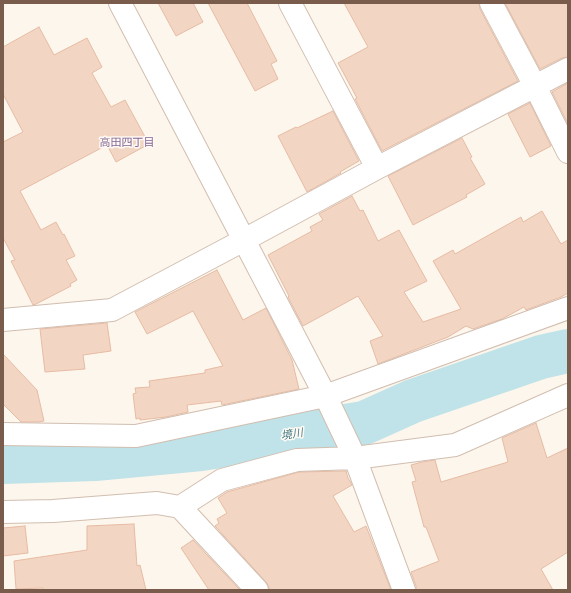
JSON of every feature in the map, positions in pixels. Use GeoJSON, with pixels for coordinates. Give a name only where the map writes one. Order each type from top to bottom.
{"type":"FeatureCollection","features":[{"type":"Feature","properties":{"kind":"street"},"geometry":{"type":"LineString","coordinates":[[120,3],[325,397],[354,458],[404,590]]}},
{"type":"Feature","properties":{"kind":"street"},"geometry":{"type":"LineString","coordinates":[[290,3],[377,168]]}},
{"type":"Feature","properties":{"kind":"street"},"geometry":{"type":"LineString","coordinates":[[491,3],[568,152]]}},
{"type":"Feature","properties":{"kind":"street"},"geometry":{"type":"LineString","coordinates":[[3,320],[112,310],[377,168],[568,68]]}},
{"type":"Feature","properties":{"kind":"street"},"geometry":{"type":"LineString","coordinates":[[3,434],[136,436],[325,397],[568,308]]}},
{"type":"Feature","properties":{"kind":"street"},"geometry":{"type":"LineString","coordinates":[[180,507],[222,480],[296,460],[354,458],[456,445],[568,395]]}},
{"type":"Feature","properties":{"kind":"street"},"geometry":{"type":"LineString","coordinates":[[3,512],[53,511],[157,503],[180,507],[257,590]]}},
{"type":"Feature","properties":{"kind":"building"},"geometry":{"type":"Polygon","coordinates":[[[158,3],[193,3],[203,22],[176,36],[158,3]]]}},
{"type":"Feature","properties":{"kind":"building"},"geometry":{"type":"Polygon","coordinates":[[[208,3],[247,3],[277,61],[271,64],[278,79],[255,91],[208,3]]]}},
{"type":"Feature","properties":{"kind":"building"},"geometry":{"type":"Polygon","coordinates":[[[344,3],[479,3],[480,9],[518,81],[382,151],[355,99],[357,98],[338,63],[368,47],[344,3]]]}},
{"type":"Feature","properties":{"kind":"building"},"geometry":{"type":"Polygon","coordinates":[[[505,3],[568,3],[568,57],[562,58],[540,69],[505,3]]]}},
{"type":"Feature","properties":{"kind":"building"},"geometry":{"type":"Polygon","coordinates":[[[39,27],[54,55],[87,38],[102,67],[92,73],[111,107],[125,100],[149,144],[116,162],[107,145],[20,191],[41,230],[56,222],[75,256],[66,260],[77,280],[70,284],[71,286],[33,305],[11,261],[15,260],[3,238],[3,142],[23,132],[3,94],[3,47],[39,27]]]}},
{"type":"Feature","properties":{"kind":"building"},"geometry":{"type":"Polygon","coordinates":[[[568,83],[568,124],[552,92],[568,83]]]}},
{"type":"Feature","properties":{"kind":"building"},"geometry":{"type":"Polygon","coordinates":[[[530,103],[551,146],[530,157],[508,114],[530,103]]]}},
{"type":"Feature","properties":{"kind":"building"},"geometry":{"type":"Polygon","coordinates":[[[333,111],[359,161],[307,192],[278,136],[333,111]]]}},
{"type":"Feature","properties":{"kind":"building"},"geometry":{"type":"Polygon","coordinates":[[[462,138],[472,157],[470,158],[485,184],[466,195],[467,197],[413,225],[388,176],[462,138]]]}},
{"type":"Feature","properties":{"kind":"building"},"geometry":{"type":"Polygon","coordinates":[[[352,196],[360,211],[363,210],[378,241],[399,230],[427,281],[404,292],[423,322],[461,309],[433,261],[453,250],[455,254],[521,217],[523,222],[542,211],[561,244],[568,240],[568,293],[526,310],[524,307],[502,319],[473,329],[466,326],[448,337],[378,364],[370,341],[383,336],[358,296],[303,326],[268,255],[312,231],[310,227],[323,220],[319,214],[352,196]]]}},
{"type":"Feature","properties":{"kind":"building"},"geometry":{"type":"Polygon","coordinates":[[[217,270],[243,320],[266,308],[292,360],[299,389],[222,405],[221,401],[187,405],[188,412],[166,417],[140,420],[140,418],[136,419],[133,394],[136,393],[135,388],[150,387],[149,381],[205,373],[205,370],[223,366],[193,311],[147,334],[135,312],[217,270]]]}},
{"type":"Feature","properties":{"kind":"building"},"geometry":{"type":"Polygon","coordinates":[[[107,323],[111,351],[83,355],[85,369],[45,372],[40,329],[107,323]]]}},
{"type":"Feature","properties":{"kind":"building"},"geometry":{"type":"Polygon","coordinates":[[[3,354],[37,390],[44,421],[21,422],[3,404],[3,354]]]}},
{"type":"Feature","properties":{"kind":"building"},"geometry":{"type":"Polygon","coordinates":[[[536,423],[547,458],[568,448],[568,552],[541,569],[553,590],[416,590],[411,572],[439,561],[426,527],[424,527],[412,482],[416,481],[411,465],[435,460],[441,482],[508,462],[502,438],[536,423]]]}},
{"type":"Feature","properties":{"kind":"building"},"geometry":{"type":"Polygon","coordinates":[[[346,471],[352,485],[333,496],[354,532],[366,526],[391,590],[269,590],[266,582],[215,526],[219,523],[217,519],[227,513],[218,498],[227,492],[299,472],[346,471]]]}},
{"type":"Feature","properties":{"kind":"building"},"geometry":{"type":"Polygon","coordinates":[[[134,524],[137,566],[140,565],[146,590],[43,590],[43,588],[16,589],[14,561],[87,550],[87,526],[134,524]]]}},
{"type":"Feature","properties":{"kind":"building"},"geometry":{"type":"Polygon","coordinates":[[[25,526],[28,553],[3,556],[3,528],[25,526]]]}},
{"type":"Feature","properties":{"kind":"building"},"geometry":{"type":"Polygon","coordinates":[[[193,540],[240,590],[209,590],[181,548],[193,540]]]}},
{"type":"Feature","properties":{"kind":"waterway","name":"境川"},"geometry":{"type":"LineString","coordinates":[[3,462],[95,459],[201,449],[364,423],[413,401],[541,357],[568,351]]}},
{"type":"Feature","properties":{"kind":"district","name":"高田四丁目"},"geometry":{"type":"Point","coordinates":[127,143]}}]}
